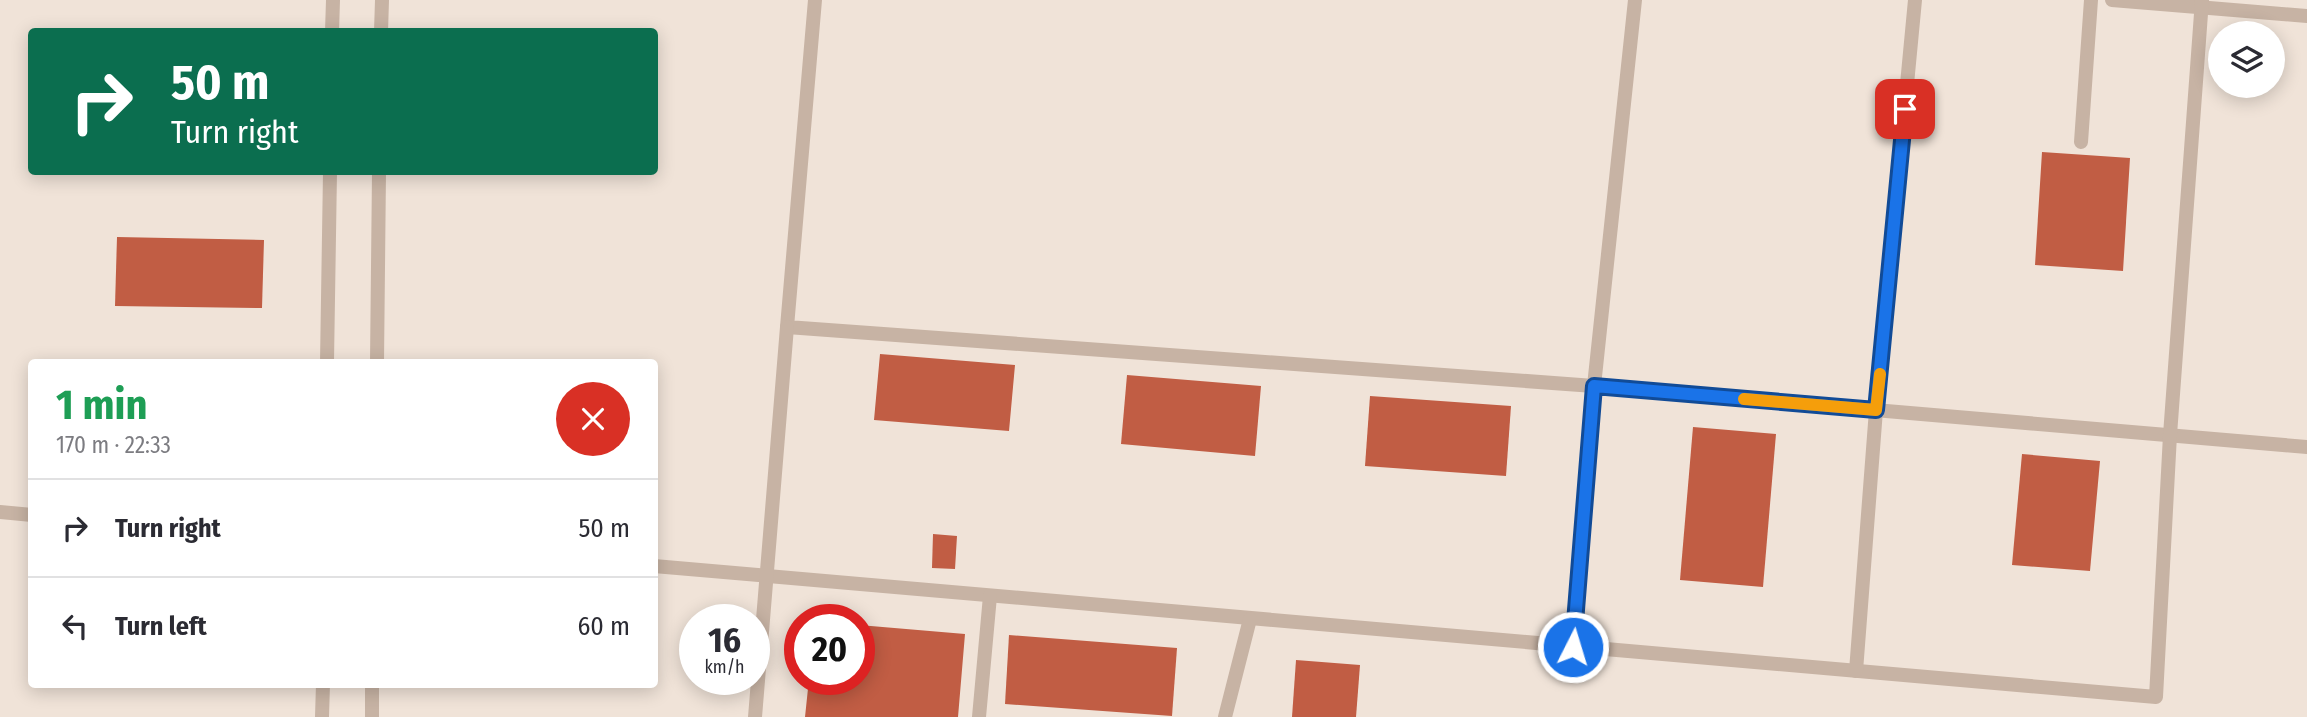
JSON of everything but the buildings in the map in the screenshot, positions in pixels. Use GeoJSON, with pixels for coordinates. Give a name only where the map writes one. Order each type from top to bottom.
{"type":"FeatureCollection","features":[{"type":"Feature","properties":{"kind":"lane"},"geometry":{"type":"LineString","coordinates":[[332,28],[333,0]]}},
{"type":"Feature","properties":{"kind":"lane"},"geometry":{"type":"LineString","coordinates":[[381,28],[382,0]]}},
{"type":"Feature","properties":{"kind":"lane"},"geometry":{"type":"LineString","coordinates":[[755,717],[815,0]]}},
{"type":"Feature","properties":{"kind":"lane"},"geometry":{"type":"LineString","coordinates":[[1573,647],[1594,386],[1635,0]]}},
{"type":"Feature","properties":{"kind":"lane"},"geometry":{"type":"LineString","coordinates":[[1856,671],[1876,410],[1915,0]]}},
{"type":"Feature","properties":{"kind":"lane"},"geometry":{"type":"LineString","coordinates":[[2081,142],[2091,0]]}},
{"type":"Feature","properties":{"kind":"lane"},"geometry":{"type":"LineString","coordinates":[[2112,0],[2202,4],[2307,16]]}},
{"type":"Feature","properties":{"kind":"lane"},"geometry":{"type":"LineString","coordinates":[[658,566],[2156,698],[2170,435],[2202,4]]}},
{"type":"Feature","properties":{"kind":"lane"},"geometry":{"type":"LineString","coordinates":[[327,359],[330,175]]}},
{"type":"Feature","properties":{"kind":"lane"},"geometry":{"type":"LineString","coordinates":[[377,359],[379,175]]}},
{"type":"Feature","properties":{"kind":"lane"},"geometry":{"type":"LineString","coordinates":[[787,327],[1594,386],[2305,449]]}},
{"type":"Feature","properties":{"kind":"lane"},"geometry":{"type":"LineString","coordinates":[[0,512],[28,515]]}},
{"type":"Feature","properties":{"kind":"lane"},"geometry":{"type":"LineString","coordinates":[[979,717],[990,596]]}},
{"type":"Feature","properties":{"kind":"lane"},"geometry":{"type":"LineString","coordinates":[[1225,717],[1250,619]]}},
{"type":"Feature","properties":{"kind":"lane"},"geometry":{"type":"LineString","coordinates":[[322,717],[323,688]]}},
{"type":"Feature","properties":{"kind":"lane"},"geometry":{"type":"LineString","coordinates":[[372,688],[372,717]]}},
{"type":"Feature","properties":{"kind":"slow traffic"},"geometry":{"type":"LineString","coordinates":[[1744,399],[1876,410],[1880,374]]}},
{"type":"Feature","properties":{"kind":"route"},"geometry":{"type":"LineString","coordinates":[[1573,647],[1594,386],[1876,410],[1905,109]]}}]}
